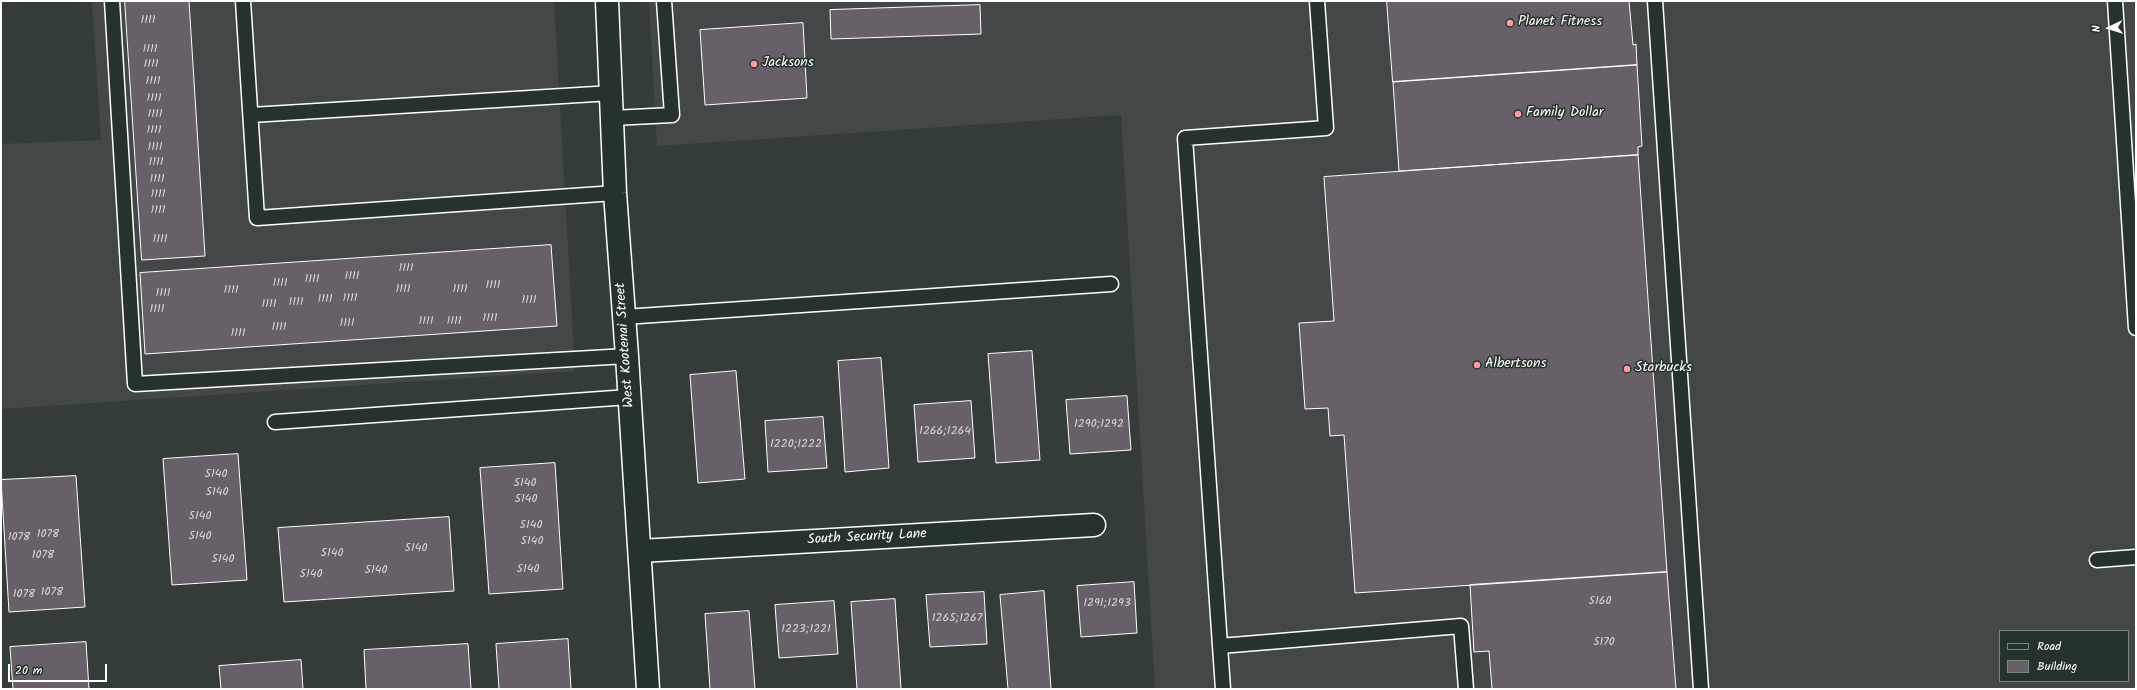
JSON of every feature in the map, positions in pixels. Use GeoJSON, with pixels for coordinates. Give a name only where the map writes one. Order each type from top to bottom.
{"type":"FeatureCollection","features":[{"type":"Feature","properties":{"kind":"street","name":"West Kootenai Street"},"geometry":{"type":"LineString","coordinates":[[607,1],[615,194],[648,689]]}},
{"type":"Feature","properties":{"kind":"street","name":"South Security Lane"},"geometry":{"type":"LineString","coordinates":[[640,551],[1094,526]]}},
{"type":"Feature","properties":{"kind":"lane"},"geometry":{"type":"LineString","coordinates":[[112,1],[135,384],[627,356]]}},
{"type":"Feature","properties":{"kind":"lane"},"geometry":{"type":"LineString","coordinates":[[243,1],[257,218],[615,194]]}},
{"type":"Feature","properties":{"kind":"lane"},"geometry":{"type":"LineString","coordinates":[[613,118],[672,115],[664,1]]}},
{"type":"Feature","properties":{"kind":"lane"},"geometry":{"type":"LineString","coordinates":[[1223,689],[1185,138],[1326,128],[1317,1]]}},
{"type":"Feature","properties":{"kind":"lane"},"geometry":{"type":"LineString","coordinates":[[1655,1],[1701,689]]}},
{"type":"Feature","properties":{"kind":"lane"},"geometry":{"type":"LineString","coordinates":[[2115,1],[2134,262],[2136,328]]}},
{"type":"Feature","properties":{"kind":"lane"},"geometry":{"type":"LineString","coordinates":[[251,116],[612,93]]}},
{"type":"Feature","properties":{"kind":"lane"},"geometry":{"type":"LineString","coordinates":[[624,317],[1111,284]]}},
{"type":"Feature","properties":{"kind":"lane"},"geometry":{"type":"LineString","coordinates":[[275,422],[629,397]]}},
{"type":"Feature","properties":{"kind":"lane"},"geometry":{"type":"LineString","coordinates":[[2097,560],[2136,557]]}},
{"type":"Feature","properties":{"kind":"lane"},"geometry":{"type":"LineString","coordinates":[[1220,646],[1461,626],[1466,689]]}},
{"type":"Feature","properties":{"kind":"shaded area"},"geometry":{"type":"Polygon","coordinates":[[[92,1],[554,1],[575,371],[1,409],[1,144],[101,140],[92,1]]]}},
{"type":"Feature","properties":{"kind":"shaded area"},"geometry":{"type":"Polygon","coordinates":[[[649,1],[2136,1],[2136,689],[1155,689],[1121,115],[657,146],[649,1]]]}},
{"type":"Feature","properties":{"kind":"building"},"geometry":{"type":"Polygon","coordinates":[[[125,1],[189,1],[205,256],[142,260],[125,1]]]}},
{"type":"Feature","properties":{"kind":"building","name":"Planet Fitness"},"geometry":{"type":"Polygon","coordinates":[[[1387,1],[1629,1],[1633,45],[1636,44],[1637,65],[1393,82],[1387,1]]]}},
{"type":"Feature","properties":{"kind":"building"},"geometry":{"type":"Polygon","coordinates":[[[980,5],[981,34],[831,39],[830,10],[980,5]]]}},
{"type":"Feature","properties":{"kind":"building","name":"Jacksons"},"geometry":{"type":"Polygon","coordinates":[[[803,23],[807,98],[705,105],[700,30],[803,23]]]}},
{"type":"Feature","properties":{"kind":"building","name":"Family Dollar"},"geometry":{"type":"Polygon","coordinates":[[[1637,65],[1642,146],[1638,147],[1638,155],[1399,171],[1393,82],[1637,65]]]}},
{"type":"Feature","properties":{"kind":"building","name":"Albertsons"},"geometry":{"type":"Polygon","coordinates":[[[1638,155],[1667,572],[1355,593],[1344,435],[1330,436],[1328,408],[1305,409],[1299,323],[1334,321],[1324,177],[1638,155]]]}},
{"type":"Feature","properties":{"kind":"building"},"geometry":{"type":"Polygon","coordinates":[[[551,245],[557,326],[145,354],[140,273],[551,245]]]}},
{"type":"Feature","properties":{"kind":"building"},"geometry":{"type":"Polygon","coordinates":[[[1032,351],[1040,460],[996,463],[988,354],[1032,351]]]}},
{"type":"Feature","properties":{"kind":"building"},"geometry":{"type":"Polygon","coordinates":[[[881,358],[889,468],[845,472],[838,361],[881,358]]]}},
{"type":"Feature","properties":{"kind":"building"},"geometry":{"type":"Polygon","coordinates":[[[736,371],[745,479],[698,483],[690,375],[736,371]]]}},
{"type":"Feature","properties":{"kind":"building"},"geometry":{"type":"Polygon","coordinates":[[[1127,396],[1131,450],[1070,454],[1066,400],[1127,396]]]}},
{"type":"Feature","properties":{"kind":"building"},"geometry":{"type":"Polygon","coordinates":[[[971,401],[975,458],[918,462],[914,405],[971,401]]]}},
{"type":"Feature","properties":{"kind":"building"},"geometry":{"type":"Polygon","coordinates":[[[823,417],[827,468],[768,472],[765,421],[823,417]]]}},
{"type":"Feature","properties":{"kind":"building"},"geometry":{"type":"Polygon","coordinates":[[[238,454],[247,580],[172,585],[163,459],[238,454]]]}},
{"type":"Feature","properties":{"kind":"building"},"geometry":{"type":"Polygon","coordinates":[[[555,463],[563,589],[489,594],[480,468],[555,463]]]}},
{"type":"Feature","properties":{"kind":"building"},"geometry":{"type":"Polygon","coordinates":[[[76,476],[85,607],[9,612],[1,480],[76,476]]]}},
{"type":"Feature","properties":{"kind":"building"},"geometry":{"type":"Polygon","coordinates":[[[449,517],[454,591],[284,602],[278,528],[449,517]]]}},
{"type":"Feature","properties":{"kind":"building"},"geometry":{"type":"Polygon","coordinates":[[[1667,572],[1676,689],[1492,689],[1489,651],[1474,652],[1470,585],[1667,572]]]}},
{"type":"Feature","properties":{"kind":"building"},"geometry":{"type":"Polygon","coordinates":[[[1134,582],[1137,633],[1081,637],[1077,586],[1134,582]]]}},
{"type":"Feature","properties":{"kind":"building"},"geometry":{"type":"Polygon","coordinates":[[[1044,591],[1051,689],[1008,689],[1000,595],[1044,591]]]}},
{"type":"Feature","properties":{"kind":"building"},"geometry":{"type":"Polygon","coordinates":[[[984,592],[987,644],[930,647],[926,595],[984,592]]]}},
{"type":"Feature","properties":{"kind":"building"},"geometry":{"type":"Polygon","coordinates":[[[895,599],[901,689],[857,689],[851,602],[895,599]]]}},
{"type":"Feature","properties":{"kind":"building"},"geometry":{"type":"Polygon","coordinates":[[[834,601],[838,654],[779,658],[775,605],[834,601]]]}},
{"type":"Feature","properties":{"kind":"building"},"geometry":{"type":"Polygon","coordinates":[[[749,611],[755,689],[710,689],[705,614],[749,611]]]}},
{"type":"Feature","properties":{"kind":"building"},"geometry":{"type":"Polygon","coordinates":[[[568,639],[571,689],[499,689],[496,644],[568,639]]]}},
{"type":"Feature","properties":{"kind":"building"},"geometry":{"type":"Polygon","coordinates":[[[86,642],[89,689],[13,689],[10,647],[86,642]]]}},
{"type":"Feature","properties":{"kind":"building"},"geometry":{"type":"Polygon","coordinates":[[[468,644],[471,689],[366,689],[364,650],[468,644]]]}},
{"type":"Feature","properties":{"kind":"building"},"geometry":{"type":"Polygon","coordinates":[[[301,660],[303,689],[221,689],[219,666],[301,660]]]}},
{"type":"Feature","properties":{"kind":"place","name":"Planet Fitness"},"geometry":{"type":"Point","coordinates":[1510,23]}},
{"type":"Feature","properties":{"kind":"place","name":"Jacksons"},"geometry":{"type":"Point","coordinates":[754,64]}},
{"type":"Feature","properties":{"kind":"place","name":"Family Dollar"},"geometry":{"type":"Point","coordinates":[1518,114]}},
{"type":"Feature","properties":{"kind":"place","name":"Albertsons"},"geometry":{"type":"Point","coordinates":[1477,365]}},
{"type":"Feature","properties":{"kind":"place","name":"Starbucks"},"geometry":{"type":"Point","coordinates":[1627,369]}}]}
